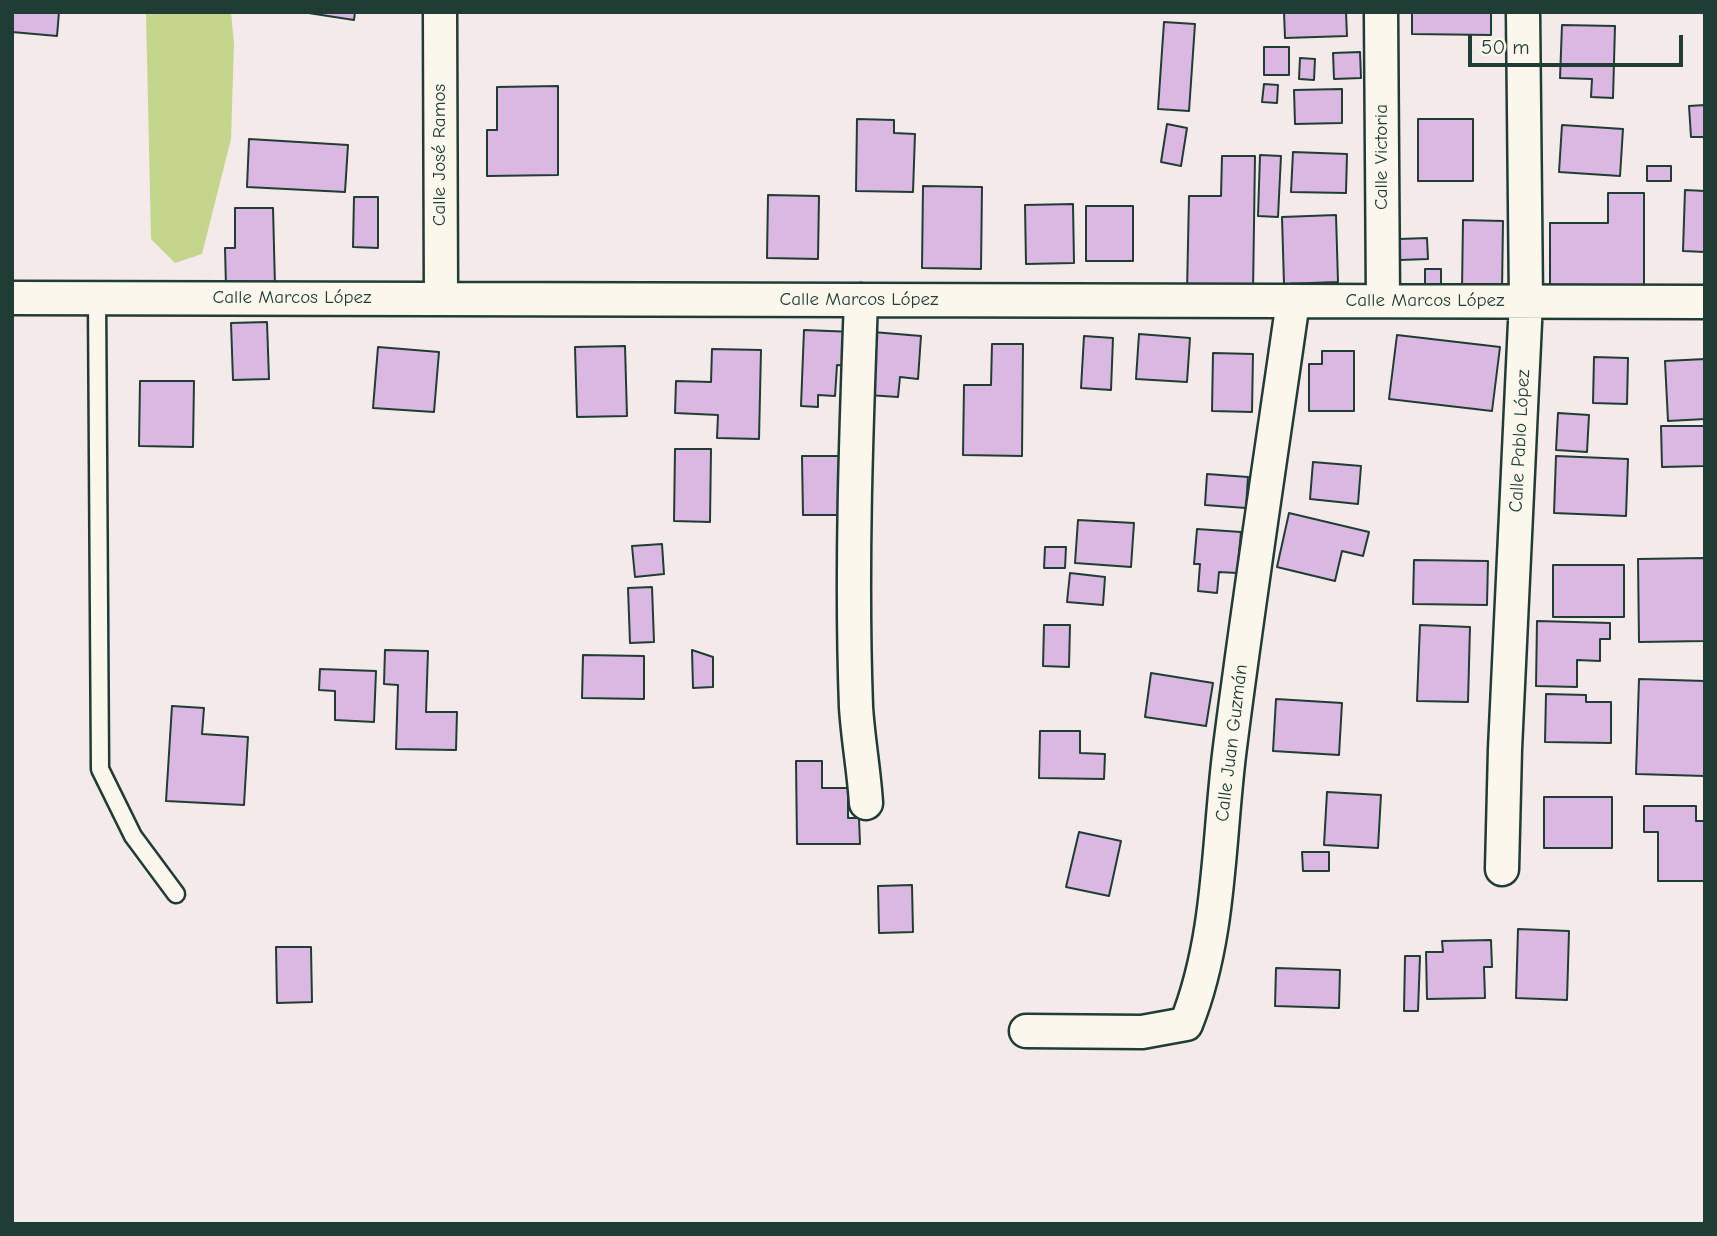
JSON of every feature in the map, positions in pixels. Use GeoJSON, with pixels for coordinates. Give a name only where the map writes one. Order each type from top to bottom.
{"type":"FeatureCollection","features":[{"type":"Feature","properties":{"kind":"street","name":"Calle José Ramos"},"geometry":{"type":"LineString","coordinates":[[440,12],[441,299]]}},
{"type":"Feature","properties":{"kind":"street","name":"Calle Victoria"},"geometry":{"type":"LineString","coordinates":[[1381,12],[1383,301]]}},
{"type":"Feature","properties":{"kind":"street","name":"Calle Pablo López"},"geometry":{"type":"LineString","coordinates":[[1503,869],[1505,749],[1526,301],[1523,12]]}},
{"type":"Feature","properties":{"kind":"street","name":"Calle Marcos López"},"geometry":{"type":"LineString","coordinates":[[12,298],[1705,302]]}},
{"type":"Feature","properties":{"kind":"street"},"geometry":{"type":"LineString","coordinates":[[861,300],[855,471],[856,709],[866,803]]}},
{"type":"Feature","properties":{"kind":"street","name":"Calle Juan Guzmán"},"geometry":{"type":"LineString","coordinates":[[1026,1031],[1142,1032],[1186,1024],[1199,991],[1208,956],[1230,749],[1293,301]]}},
{"type":"Feature","properties":{"kind":"lane"},"geometry":{"type":"LineString","coordinates":[[97,298],[100,769],[133,836],[176,894]]}},
{"type":"Feature","properties":{"kind":"green space"},"geometry":{"type":"Polygon","coordinates":[[[146,12],[231,12],[234,44],[231,139],[202,254],[175,263],[151,239],[146,12]]]}},
{"type":"Feature","properties":{"kind":"building"},"geometry":{"type":"Polygon","coordinates":[[[12,12],[59,12],[57,36],[12,32],[12,12]]]}},
{"type":"Feature","properties":{"kind":"building"},"geometry":{"type":"Polygon","coordinates":[[[302,12],[355,12],[354,20],[302,12]]]}},
{"type":"Feature","properties":{"kind":"building"},"geometry":{"type":"Polygon","coordinates":[[[1284,12],[1346,12],[1347,36],[1285,38],[1284,12]]]}},
{"type":"Feature","properties":{"kind":"building"},"geometry":{"type":"Polygon","coordinates":[[[1412,12],[1491,12],[1491,35],[1412,34],[1412,12]]]}},
{"type":"Feature","properties":{"kind":"building"},"geometry":{"type":"Polygon","coordinates":[[[1164,22],[1195,24],[1189,111],[1158,109],[1164,22]]]}},
{"type":"Feature","properties":{"kind":"building"},"geometry":{"type":"Polygon","coordinates":[[[1562,25],[1615,26],[1613,98],[1591,97],[1592,79],[1560,78],[1562,25]]]}},
{"type":"Feature","properties":{"kind":"building"},"geometry":{"type":"Polygon","coordinates":[[[1264,47],[1289,47],[1289,75],[1264,75],[1264,47]]]}},
{"type":"Feature","properties":{"kind":"building"},"geometry":{"type":"Polygon","coordinates":[[[1360,52],[1361,78],[1334,79],[1333,53],[1360,52]]]}},
{"type":"Feature","properties":{"kind":"building"},"geometry":{"type":"Polygon","coordinates":[[[1300,58],[1315,59],[1314,80],[1299,79],[1300,58]]]}},
{"type":"Feature","properties":{"kind":"building"},"geometry":{"type":"Polygon","coordinates":[[[1264,84],[1278,85],[1277,103],[1262,102],[1264,84]]]}},
{"type":"Feature","properties":{"kind":"building"},"geometry":{"type":"Polygon","coordinates":[[[558,86],[558,175],[487,176],[487,130],[497,130],[497,87],[558,86]]]}},
{"type":"Feature","properties":{"kind":"building"},"geometry":{"type":"Polygon","coordinates":[[[1342,89],[1342,123],[1295,124],[1294,90],[1342,89]]]}},
{"type":"Feature","properties":{"kind":"building"},"geometry":{"type":"Polygon","coordinates":[[[1705,105],[1705,137],[1691,137],[1689,106],[1705,105]]]}},
{"type":"Feature","properties":{"kind":"building"},"geometry":{"type":"Polygon","coordinates":[[[857,119],[894,120],[894,133],[915,134],[913,192],[856,191],[857,119]]]}},
{"type":"Feature","properties":{"kind":"building"},"geometry":{"type":"Polygon","coordinates":[[[1418,119],[1473,119],[1473,181],[1418,181],[1418,119]]]}},
{"type":"Feature","properties":{"kind":"building"},"geometry":{"type":"Polygon","coordinates":[[[1167,124],[1187,128],[1181,166],[1161,162],[1167,124]]]}},
{"type":"Feature","properties":{"kind":"building"},"geometry":{"type":"Polygon","coordinates":[[[1562,125],[1623,129],[1620,176],[1559,172],[1562,125]]]}},
{"type":"Feature","properties":{"kind":"building"},"geometry":{"type":"Polygon","coordinates":[[[249,139],[348,145],[345,192],[247,187],[249,139]]]}},
{"type":"Feature","properties":{"kind":"building"},"geometry":{"type":"Polygon","coordinates":[[[1293,152],[1347,154],[1346,193],[1291,192],[1293,152]]]}},
{"type":"Feature","properties":{"kind":"building"},"geometry":{"type":"Polygon","coordinates":[[[1260,155],[1281,156],[1278,217],[1258,216],[1260,155]]]}},
{"type":"Feature","properties":{"kind":"building"},"geometry":{"type":"Polygon","coordinates":[[[1222,156],[1255,156],[1253,293],[1187,292],[1189,196],[1221,196],[1222,156]]]}},
{"type":"Feature","properties":{"kind":"building"},"geometry":{"type":"Polygon","coordinates":[[[1647,166],[1671,166],[1671,181],[1647,181],[1647,166]]]}},
{"type":"Feature","properties":{"kind":"building"},"geometry":{"type":"Polygon","coordinates":[[[923,186],[982,187],[981,269],[922,268],[923,186]]]}},
{"type":"Feature","properties":{"kind":"building"},"geometry":{"type":"Polygon","coordinates":[[[1685,190],[1705,191],[1705,252],[1683,251],[1685,190]]]}},
{"type":"Feature","properties":{"kind":"building"},"geometry":{"type":"Polygon","coordinates":[[[1608,193],[1644,193],[1644,286],[1550,286],[1550,223],[1608,223],[1608,193]]]}},
{"type":"Feature","properties":{"kind":"building"},"geometry":{"type":"Polygon","coordinates":[[[768,195],[819,196],[818,259],[767,258],[768,195]]]}},
{"type":"Feature","properties":{"kind":"building"},"geometry":{"type":"Polygon","coordinates":[[[354,197],[378,197],[378,248],[353,247],[354,197]]]}},
{"type":"Feature","properties":{"kind":"building"},"geometry":{"type":"Polygon","coordinates":[[[1073,204],[1074,263],[1026,264],[1025,205],[1073,204]]]}},
{"type":"Feature","properties":{"kind":"building"},"geometry":{"type":"Polygon","coordinates":[[[1086,206],[1133,206],[1133,261],[1086,261],[1086,206]]]}},
{"type":"Feature","properties":{"kind":"building"},"geometry":{"type":"Polygon","coordinates":[[[235,208],[273,208],[275,286],[226,287],[225,248],[235,248],[235,208]]]}},
{"type":"Feature","properties":{"kind":"building"},"geometry":{"type":"Polygon","coordinates":[[[1336,215],[1338,282],[1284,284],[1282,217],[1336,215]]]}},
{"type":"Feature","properties":{"kind":"building"},"geometry":{"type":"Polygon","coordinates":[[[1463,220],[1503,221],[1502,291],[1462,290],[1463,220]]]}},
{"type":"Feature","properties":{"kind":"building"},"geometry":{"type":"Polygon","coordinates":[[[1427,238],[1428,259],[1400,260],[1399,239],[1427,238]]]}},
{"type":"Feature","properties":{"kind":"building"},"geometry":{"type":"Polygon","coordinates":[[[1425,269],[1441,269],[1441,292],[1425,292],[1425,269]]]}},
{"type":"Feature","properties":{"kind":"building"},"geometry":{"type":"Polygon","coordinates":[[[267,322],[269,379],[233,380],[231,323],[267,322]]]}},
{"type":"Feature","properties":{"kind":"building"},"geometry":{"type":"Polygon","coordinates":[[[804,330],[854,332],[853,366],[837,365],[835,396],[818,395],[818,407],[801,406],[804,330]]]}},
{"type":"Feature","properties":{"kind":"building"},"geometry":{"type":"Polygon","coordinates":[[[873,332],[921,336],[918,379],[900,377],[898,397],[868,395],[873,332]]]}},
{"type":"Feature","properties":{"kind":"building"},"geometry":{"type":"Polygon","coordinates":[[[1139,334],[1190,338],[1187,382],[1136,379],[1139,334]]]}},
{"type":"Feature","properties":{"kind":"building"},"geometry":{"type":"Polygon","coordinates":[[[1397,335],[1500,347],[1492,411],[1389,399],[1397,335]]]}},
{"type":"Feature","properties":{"kind":"building"},"geometry":{"type":"Polygon","coordinates":[[[1084,336],[1113,338],[1111,390],[1081,388],[1084,336]]]}},
{"type":"Feature","properties":{"kind":"building"},"geometry":{"type":"Polygon","coordinates":[[[992,344],[1023,344],[1022,456],[963,455],[964,385],[991,385],[992,344]]]}},
{"type":"Feature","properties":{"kind":"building"},"geometry":{"type":"Polygon","coordinates":[[[625,346],[627,416],[577,417],[575,347],[625,346]]]}},
{"type":"Feature","properties":{"kind":"building"},"geometry":{"type":"Polygon","coordinates":[[[378,347],[439,352],[434,412],[373,408],[378,347]]]}},
{"type":"Feature","properties":{"kind":"building"},"geometry":{"type":"Polygon","coordinates":[[[712,349],[761,350],[759,439],[717,438],[718,415],[675,413],[676,381],[711,382],[712,349]]]}},
{"type":"Feature","properties":{"kind":"building"},"geometry":{"type":"Polygon","coordinates":[[[1322,351],[1354,351],[1354,411],[1309,411],[1309,364],[1322,364],[1322,351]]]}},
{"type":"Feature","properties":{"kind":"building"},"geometry":{"type":"Polygon","coordinates":[[[1213,353],[1253,354],[1252,412],[1212,411],[1213,353]]]}},
{"type":"Feature","properties":{"kind":"building"},"geometry":{"type":"Polygon","coordinates":[[[1594,357],[1628,358],[1627,404],[1593,403],[1594,357]]]}},
{"type":"Feature","properties":{"kind":"building"},"geometry":{"type":"Polygon","coordinates":[[[1705,359],[1705,419],[1668,421],[1665,361],[1705,359]]]}},
{"type":"Feature","properties":{"kind":"building"},"geometry":{"type":"Polygon","coordinates":[[[140,381],[194,381],[193,447],[139,446],[140,381]]]}},
{"type":"Feature","properties":{"kind":"building"},"geometry":{"type":"Polygon","coordinates":[[[1558,413],[1589,415],[1587,452],[1556,450],[1558,413]]]}},
{"type":"Feature","properties":{"kind":"building"},"geometry":{"type":"Polygon","coordinates":[[[1661,426],[1705,426],[1705,466],[1662,467],[1661,426]]]}},
{"type":"Feature","properties":{"kind":"building"},"geometry":{"type":"Polygon","coordinates":[[[675,449],[711,449],[710,522],[674,521],[675,449]]]}},
{"type":"Feature","properties":{"kind":"building"},"geometry":{"type":"Polygon","coordinates":[[[802,456],[844,456],[845,515],[803,515],[802,456]]]}},
{"type":"Feature","properties":{"kind":"building"},"geometry":{"type":"Polygon","coordinates":[[[1556,456],[1628,459],[1626,516],[1554,513],[1556,456]]]}},
{"type":"Feature","properties":{"kind":"building"},"geometry":{"type":"Polygon","coordinates":[[[1313,462],[1361,466],[1358,504],[1310,499],[1313,462]]]}},
{"type":"Feature","properties":{"kind":"building"},"geometry":{"type":"Polygon","coordinates":[[[1207,474],[1248,477],[1246,508],[1205,505],[1207,474]]]}},
{"type":"Feature","properties":{"kind":"building"},"geometry":{"type":"Polygon","coordinates":[[[1289,513],[1369,532],[1363,556],[1342,551],[1335,581],[1277,567],[1289,513]]]}},
{"type":"Feature","properties":{"kind":"building"},"geometry":{"type":"Polygon","coordinates":[[[1078,520],[1134,523],[1131,567],[1075,563],[1078,520]]]}},
{"type":"Feature","properties":{"kind":"building"},"geometry":{"type":"Polygon","coordinates":[[[1197,529],[1241,532],[1237,573],[1219,572],[1217,593],[1198,591],[1200,564],[1194,564],[1197,529]]]}},
{"type":"Feature","properties":{"kind":"building"},"geometry":{"type":"Polygon","coordinates":[[[662,544],[664,574],[635,577],[632,546],[662,544]]]}},
{"type":"Feature","properties":{"kind":"building"},"geometry":{"type":"Polygon","coordinates":[[[1045,547],[1066,547],[1065,568],[1044,568],[1045,547]]]}},
{"type":"Feature","properties":{"kind":"building"},"geometry":{"type":"Polygon","coordinates":[[[1705,558],[1705,641],[1639,642],[1638,559],[1705,558]]]}},
{"type":"Feature","properties":{"kind":"building"},"geometry":{"type":"Polygon","coordinates":[[[1414,560],[1488,561],[1487,605],[1413,604],[1414,560]]]}},
{"type":"Feature","properties":{"kind":"building"},"geometry":{"type":"Polygon","coordinates":[[[1553,565],[1624,565],[1624,617],[1553,617],[1553,565]]]}},
{"type":"Feature","properties":{"kind":"building"},"geometry":{"type":"Polygon","coordinates":[[[1070,573],[1105,577],[1103,605],[1067,602],[1070,573]]]}},
{"type":"Feature","properties":{"kind":"building"},"geometry":{"type":"Polygon","coordinates":[[[652,587],[654,642],[630,643],[628,588],[652,587]]]}},
{"type":"Feature","properties":{"kind":"building"},"geometry":{"type":"Polygon","coordinates":[[[1537,621],[1610,623],[1610,639],[1600,639],[1600,661],[1577,660],[1577,687],[1536,686],[1537,621]]]}},
{"type":"Feature","properties":{"kind":"building"},"geometry":{"type":"Polygon","coordinates":[[[1044,625],[1070,625],[1069,667],[1043,666],[1044,625]]]}},
{"type":"Feature","properties":{"kind":"building"},"geometry":{"type":"Polygon","coordinates":[[[1420,625],[1470,627],[1468,702],[1417,701],[1420,625]]]}},
{"type":"Feature","properties":{"kind":"building"},"geometry":{"type":"Polygon","coordinates":[[[385,650],[428,651],[426,712],[457,712],[456,750],[396,749],[398,685],[384,684],[385,650]]]}},
{"type":"Feature","properties":{"kind":"building"},"geometry":{"type":"Polygon","coordinates":[[[692,650],[713,657],[713,687],[693,688],[692,650]]]}},
{"type":"Feature","properties":{"kind":"building"},"geometry":{"type":"Polygon","coordinates":[[[583,655],[644,656],[644,699],[582,698],[583,655]]]}},
{"type":"Feature","properties":{"kind":"building"},"geometry":{"type":"Polygon","coordinates":[[[320,669],[376,671],[374,722],[335,720],[335,691],[319,690],[320,669]]]}},
{"type":"Feature","properties":{"kind":"building"},"geometry":{"type":"Polygon","coordinates":[[[1151,673],[1213,683],[1206,726],[1145,717],[1151,673]]]}},
{"type":"Feature","properties":{"kind":"building"},"geometry":{"type":"Polygon","coordinates":[[[1639,679],[1705,681],[1705,776],[1636,774],[1639,679]]]}},
{"type":"Feature","properties":{"kind":"building"},"geometry":{"type":"Polygon","coordinates":[[[1546,694],[1586,695],[1586,702],[1611,702],[1611,743],[1545,742],[1546,694]]]}},
{"type":"Feature","properties":{"kind":"building"},"geometry":{"type":"Polygon","coordinates":[[[1276,699],[1342,703],[1339,755],[1273,751],[1276,699]]]}},
{"type":"Feature","properties":{"kind":"building"},"geometry":{"type":"Polygon","coordinates":[[[172,706],[204,708],[202,734],[248,737],[244,805],[166,801],[172,706]]]}},
{"type":"Feature","properties":{"kind":"building"},"geometry":{"type":"Polygon","coordinates":[[[1040,731],[1080,731],[1080,753],[1105,754],[1104,779],[1039,778],[1040,731]]]}},
{"type":"Feature","properties":{"kind":"building"},"geometry":{"type":"Polygon","coordinates":[[[796,761],[822,761],[822,788],[848,788],[848,818],[859,818],[860,844],[797,844],[796,761]]]}},
{"type":"Feature","properties":{"kind":"building"},"geometry":{"type":"Polygon","coordinates":[[[1327,792],[1381,795],[1378,848],[1324,845],[1327,792]]]}},
{"type":"Feature","properties":{"kind":"building"},"geometry":{"type":"Polygon","coordinates":[[[1544,797],[1612,797],[1612,848],[1544,848],[1544,797]]]}},
{"type":"Feature","properties":{"kind":"building"},"geometry":{"type":"Polygon","coordinates":[[[1644,806],[1696,806],[1696,821],[1705,821],[1705,881],[1658,881],[1658,832],[1644,832],[1644,806]]]}},
{"type":"Feature","properties":{"kind":"building"},"geometry":{"type":"Polygon","coordinates":[[[1079,832],[1121,841],[1109,896],[1066,887],[1079,832]]]}},
{"type":"Feature","properties":{"kind":"building"},"geometry":{"type":"Polygon","coordinates":[[[1302,852],[1329,852],[1329,871],[1303,871],[1302,852]]]}},
{"type":"Feature","properties":{"kind":"building"},"geometry":{"type":"Polygon","coordinates":[[[912,885],[913,932],[879,933],[878,886],[912,885]]]}},
{"type":"Feature","properties":{"kind":"building"},"geometry":{"type":"Polygon","coordinates":[[[1518,929],[1569,931],[1567,1000],[1516,998],[1518,929]]]}},
{"type":"Feature","properties":{"kind":"building"},"geometry":{"type":"Polygon","coordinates":[[[1491,940],[1492,967],[1484,967],[1485,998],[1427,999],[1426,952],[1443,952],[1442,941],[1491,940]]]}},
{"type":"Feature","properties":{"kind":"building"},"geometry":{"type":"Polygon","coordinates":[[[276,947],[311,947],[312,1002],[277,1003],[276,947]]]}},
{"type":"Feature","properties":{"kind":"building"},"geometry":{"type":"Polygon","coordinates":[[[1405,956],[1420,956],[1418,1011],[1404,1011],[1405,956]]]}},
{"type":"Feature","properties":{"kind":"building"},"geometry":{"type":"Polygon","coordinates":[[[1276,968],[1340,970],[1339,1008],[1275,1006],[1276,968]]]}}]}
